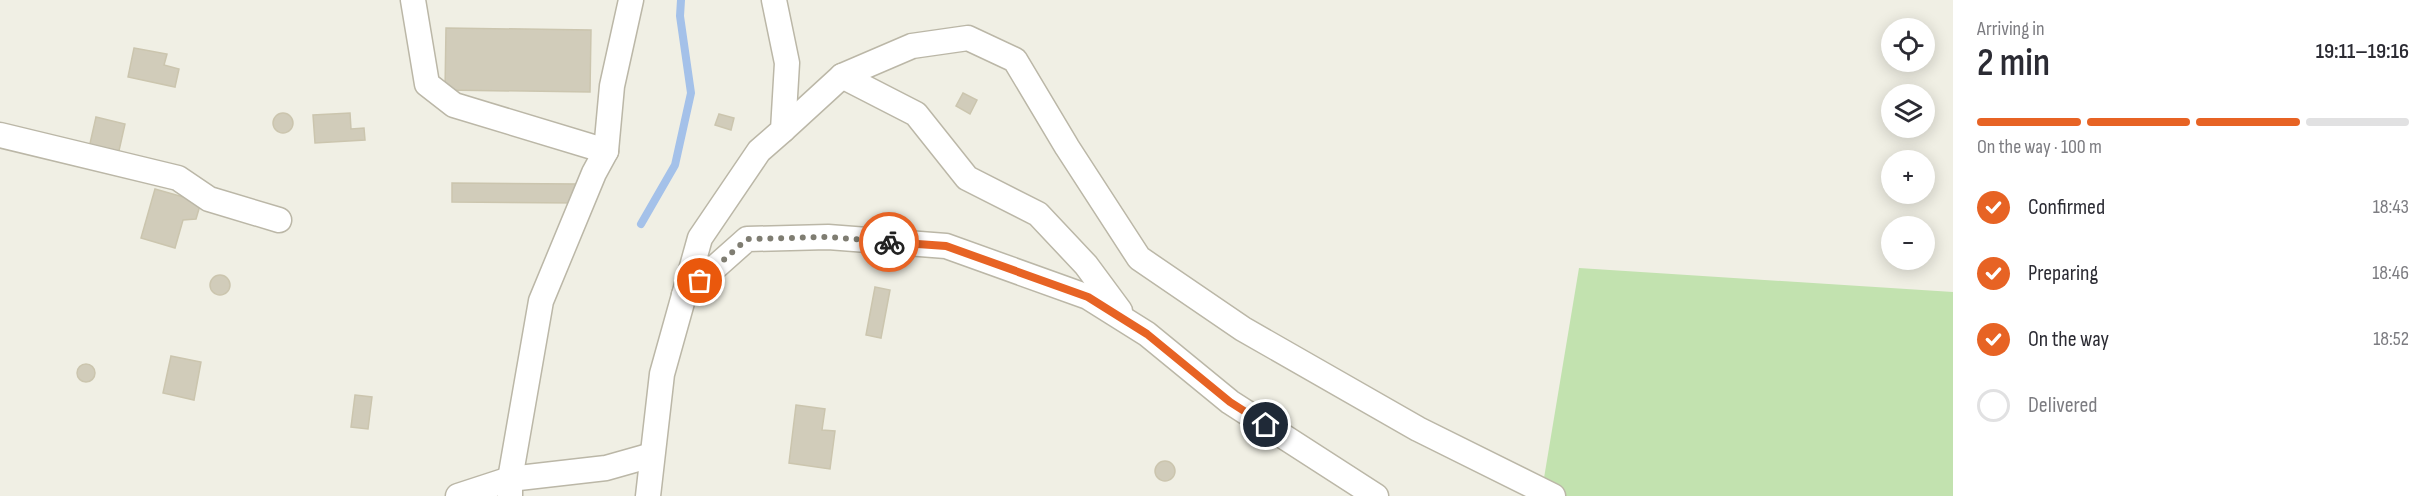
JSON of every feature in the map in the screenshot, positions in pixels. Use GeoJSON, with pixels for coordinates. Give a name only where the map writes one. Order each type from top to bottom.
{"type":"FeatureCollection","features":[{"type":"Feature","properties":{"kind":"street"},"geometry":{"type":"LineString","coordinates":[[413,0],[427,84],[454,105],[606,151]]}},
{"type":"Feature","properties":{"kind":"street"},"geometry":{"type":"LineString","coordinates":[[510,488],[541,301],[594,173],[606,151],[612,86],[631,0]]}},
{"type":"Feature","properties":{"kind":"street"},"geometry":{"type":"LineString","coordinates":[[774,0],[787,63],[783,130]]}},
{"type":"Feature","properties":{"kind":"street"},"geometry":{"type":"LineString","coordinates":[[648,496],[662,374],[700,238],[759,151],[842,76],[912,46],[968,38],[1015,60],[1067,147],[1139,258],[1244,329],[1418,429],[1553,496]]}},
{"type":"Feature","properties":{"kind":"street"},"geometry":{"type":"LineString","coordinates":[[842,76],[916,114],[967,178],[1038,214],[1086,265],[1129,323]]}},
{"type":"Feature","properties":{"kind":"street"},"geometry":{"type":"LineString","coordinates":[[0,135],[178,178],[209,199],[279,220]]}},
{"type":"Feature","properties":{"kind":"street"},"geometry":{"type":"LineString","coordinates":[[684,295],[747,239],[828,237],[946,246],[1088,297],[1147,334],[1230,402],[1376,496]]}},
{"type":"Feature","properties":{"kind":"street"},"geometry":{"type":"LineString","coordinates":[[458,496],[510,488],[606,468],[652,455]]}},
{"type":"Feature","properties":{"kind":"green space"},"geometry":{"type":"Polygon","coordinates":[[[1579,268],[1953,292],[1953,496],[1541,496],[1579,268]]]}},
{"type":"Feature","properties":{"kind":"building"},"geometry":{"type":"Polygon","coordinates":[[[446,28],[591,30],[590,92],[445,90],[446,28]]]}},
{"type":"Feature","properties":{"kind":"building"},"geometry":{"type":"Polygon","coordinates":[[[134,48],[167,54],[164,65],[179,69],[175,87],[128,77],[134,48]]]}},
{"type":"Feature","properties":{"kind":"building"},"geometry":{"type":"Polygon","coordinates":[[[963,93],[977,100],[970,114],[956,106],[963,93]]]}},
{"type":"Feature","properties":{"kind":"building"},"geometry":{"type":"Polygon","coordinates":[[[283,113],[290,116],[293,123],[290,130],[283,133],[276,130],[273,123],[276,116],[283,113]]]}},
{"type":"Feature","properties":{"kind":"building"},"geometry":{"type":"Polygon","coordinates":[[[350,113],[351,129],[364,128],[365,140],[315,143],[313,115],[350,113]]]}},
{"type":"Feature","properties":{"kind":"building"},"geometry":{"type":"Polygon","coordinates":[[[719,114],[734,118],[731,130],[715,125],[719,114]]]}},
{"type":"Feature","properties":{"kind":"building"},"geometry":{"type":"Polygon","coordinates":[[[96,117],[125,124],[118,155],[89,148],[96,117]]]}},
{"type":"Feature","properties":{"kind":"building"},"geometry":{"type":"Polygon","coordinates":[[[452,183],[579,184],[578,203],[452,202],[452,183]]]}},
{"type":"Feature","properties":{"kind":"building"},"geometry":{"type":"Polygon","coordinates":[[[155,189],[201,202],[196,219],[183,220],[175,248],[141,238],[155,189]]]}},
{"type":"Feature","properties":{"kind":"building"},"geometry":{"type":"Polygon","coordinates":[[[220,275],[227,278],[230,285],[227,292],[220,295],[213,292],[210,285],[213,278],[220,275]]]}},
{"type":"Feature","properties":{"kind":"building"},"geometry":{"type":"Polygon","coordinates":[[[875,287],[890,290],[881,338],[866,335],[875,287]]]}},
{"type":"Feature","properties":{"kind":"building"},"geometry":{"type":"Polygon","coordinates":[[[171,356],[201,362],[194,400],[163,393],[171,356]]]}},
{"type":"Feature","properties":{"kind":"building"},"geometry":{"type":"Polygon","coordinates":[[[82,364],[90,364],[95,369],[93,380],[82,382],[77,377],[77,369],[82,364]]]}},
{"type":"Feature","properties":{"kind":"building"},"geometry":{"type":"Polygon","coordinates":[[[355,395],[372,397],[368,429],[351,427],[355,395]]]}},
{"type":"Feature","properties":{"kind":"building"},"geometry":{"type":"Polygon","coordinates":[[[796,405],[825,409],[822,430],[835,431],[830,469],[789,463],[796,405]]]}},
{"type":"Feature","properties":{"kind":"building"},"geometry":{"type":"Polygon","coordinates":[[[1165,461],[1172,464],[1175,471],[1172,478],[1165,481],[1158,478],[1155,471],[1158,464],[1165,461]]]}},
{"type":"Feature","properties":{"kind":"waterway"},"geometry":{"type":"LineString","coordinates":[[641,224],[675,165],[691,93],[680,16],[681,0]]}},
{"type":"Feature","properties":{"kind":"way so far"},"geometry":{"type":"LineString","coordinates":[[700,281],[747,239],[828,237],[889,242]]}},
{"type":"Feature","properties":{"kind":"route"},"geometry":{"type":"LineString","coordinates":[[889,242],[946,246],[1088,297],[1147,334],[1230,402],[1266,425]]}}]}
